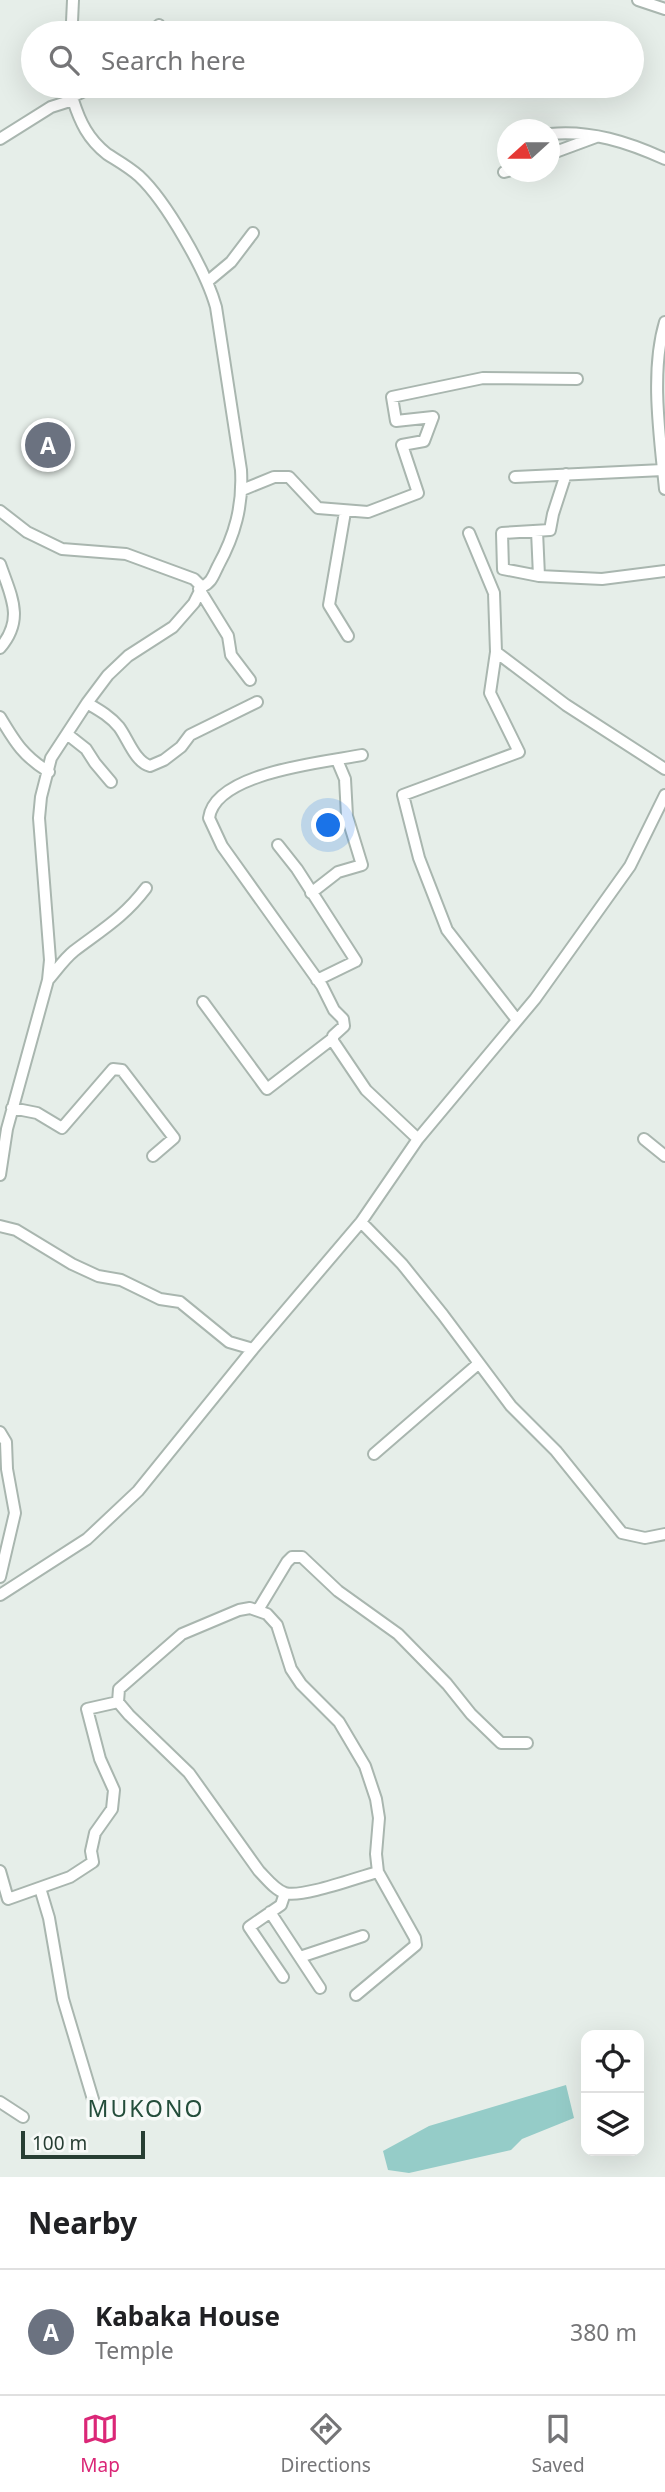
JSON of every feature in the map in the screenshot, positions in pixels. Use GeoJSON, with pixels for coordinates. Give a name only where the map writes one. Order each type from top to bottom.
{"type":"FeatureCollection","features":[{"type":"Feature","properties":{"kind":"street"},"geometry":{"type":"LineString","coordinates":[[72,21],[73,0]]}},
{"type":"Feature","properties":{"kind":"street"},"geometry":{"type":"LineString","coordinates":[[638,0],[665,9]]}},
{"type":"Feature","properties":{"kind":"street"},"geometry":{"type":"LineString","coordinates":[[0,139],[65,98]]}},
{"type":"Feature","properties":{"kind":"street"},"geometry":{"type":"LineString","coordinates":[[0,1175],[12,1108],[48,980],[50,960],[39,818],[41,797],[51,758],[108,675],[128,656],[173,627],[194,603],[201,588],[212,580],[232,538],[242,490],[216,307],[207,282],[159,200],[140,177],[90,138],[81,124],[72,98]]}},
{"type":"Feature","properties":{"kind":"street"},"geometry":{"type":"LineString","coordinates":[[560,133],[599,136],[665,159]]}},
{"type":"Feature","properties":{"kind":"street"},"geometry":{"type":"LineString","coordinates":[[560,151],[599,136]]}},
{"type":"Feature","properties":{"kind":"street"},"geometry":{"type":"LineString","coordinates":[[207,282],[231,262],[253,233]]}},
{"type":"Feature","properties":{"kind":"street"},"geometry":{"type":"LineString","coordinates":[[665,321],[659,351],[658,376],[665,489]]}},
{"type":"Feature","properties":{"kind":"street"},"geometry":{"type":"LineString","coordinates":[[242,490],[274,477],[289,477],[318,509],[368,512],[418,493],[402,445],[424,441],[433,417],[396,421],[392,397],[483,378],[577,379]]}},
{"type":"Feature","properties":{"kind":"street"},"geometry":{"type":"LineString","coordinates":[[515,477],[663,470]]}},
{"type":"Feature","properties":{"kind":"street"},"geometry":{"type":"LineString","coordinates":[[566,474],[550,530],[502,533],[503,569],[539,576],[602,579],[665,571]]}},
{"type":"Feature","properties":{"kind":"street"},"geometry":{"type":"LineString","coordinates":[[0,511],[27,532],[62,550],[126,554],[194,579],[229,636],[231,655],[250,680]]}},
{"type":"Feature","properties":{"kind":"street"},"geometry":{"type":"LineString","coordinates":[[345,512],[329,605],[348,636]]}},
{"type":"Feature","properties":{"kind":"street"},"geometry":{"type":"LineString","coordinates":[[537,531],[539,576]]}},
{"type":"Feature","properties":{"kind":"street"},"geometry":{"type":"LineString","coordinates":[[469,533],[494,593],[496,652],[490,693],[519,752],[403,795],[419,858],[447,930],[517,1020]]}},
{"type":"Feature","properties":{"kind":"street"},"geometry":{"type":"LineString","coordinates":[[0,564],[15,615],[13,629],[0,648]]}},
{"type":"Feature","properties":{"kind":"street"},"geometry":{"type":"LineString","coordinates":[[496,652],[566,705],[665,769]]}},
{"type":"Feature","properties":{"kind":"street"},"geometry":{"type":"LineString","coordinates":[[87,703],[103,712],[119,727],[142,762],[150,766],[164,760],[181,747],[190,735],[257,702]]}},
{"type":"Feature","properties":{"kind":"street"},"geometry":{"type":"LineString","coordinates":[[0,717],[17,746],[30,760],[49,772]]}},
{"type":"Feature","properties":{"kind":"street"},"geometry":{"type":"LineString","coordinates":[[67,734],[86,748],[111,782]]}},
{"type":"Feature","properties":{"kind":"street"},"geometry":{"type":"LineString","coordinates":[[203,1002],[267,1089],[332,1039],[344,1026],[344,1020],[334,1010],[317,980],[222,846],[209,815],[212,808],[239,783],[265,773],[362,755]]}},
{"type":"Feature","properties":{"kind":"street"},"geometry":{"type":"LineString","coordinates":[[312,893],[338,872],[362,865],[346,816],[345,779],[337,760]]}},
{"type":"Feature","properties":{"kind":"street"},"geometry":{"type":"LineString","coordinates":[[0,1595],[88,1539],[138,1491],[361,1222],[418,1139],[535,999],[631,866],[665,795]]}},
{"type":"Feature","properties":{"kind":"street"},"geometry":{"type":"LineString","coordinates":[[278,845],[297,869],[356,961],[317,980]]}},
{"type":"Feature","properties":{"kind":"street"},"geometry":{"type":"LineString","coordinates":[[48,980],[72,953],[116,922],[133,906],[146,888]]}},
{"type":"Feature","properties":{"kind":"street"},"geometry":{"type":"LineString","coordinates":[[332,1039],[366,1090],[418,1139]]}},
{"type":"Feature","properties":{"kind":"street"},"geometry":{"type":"LineString","coordinates":[[12,1108],[37,1113],[62,1128],[113,1069],[122,1070],[174,1138],[153,1156]]}},
{"type":"Feature","properties":{"kind":"street"},"geometry":{"type":"LineString","coordinates":[[644,1139],[665,1156]]}},
{"type":"Feature","properties":{"kind":"street"},"geometry":{"type":"LineString","coordinates":[[361,1222],[402,1264],[511,1406],[556,1451],[622,1533],[645,1538],[665,1534]]}},
{"type":"Feature","properties":{"kind":"street"},"geometry":{"type":"LineString","coordinates":[[0,1226],[24,1234],[72,1264],[98,1276],[121,1280],[160,1298],[180,1302],[229,1342],[253,1349]]}},
{"type":"Feature","properties":{"kind":"street"},"geometry":{"type":"LineString","coordinates":[[374,1454],[478,1364]]}},
{"type":"Feature","properties":{"kind":"street"},"geometry":{"type":"LineString","coordinates":[[0,1432],[6,1442],[7,1469],[15,1513],[0,1577]]}},
{"type":"Feature","properties":{"kind":"street"},"geometry":{"type":"LineString","coordinates":[[258,1610],[292,1557],[302,1557],[338,1591],[398,1634],[447,1684],[471,1714],[502,1743],[527,1743]]}},
{"type":"Feature","properties":{"kind":"street"},"geometry":{"type":"LineString","coordinates":[[117,1702],[119,1689],[182,1633],[250,1608],[267,1614],[277,1625],[291,1668],[301,1684],[339,1722],[365,1766],[379,1818],[376,1854],[378,1872],[405,1918],[416,1945],[356,1995]]}},
{"type":"Feature","properties":{"kind":"street"},"geometry":{"type":"LineString","coordinates":[[0,1871],[4,1900],[70,1877],[93,1862],[90,1851],[95,1833],[112,1809],[114,1790],[100,1759],[87,1711],[117,1702]]}},
{"type":"Feature","properties":{"kind":"street"},"geometry":{"type":"LineString","coordinates":[[117,1702],[189,1773],[259,1871],[272,1885],[285,1893],[322,1888],[378,1872]]}},
{"type":"Feature","properties":{"kind":"street"},"geometry":{"type":"LineString","coordinates":[[40,1888],[49,1918],[63,1999],[95,2106]]}},
{"type":"Feature","properties":{"kind":"street"},"geometry":{"type":"LineString","coordinates":[[283,1977],[249,1927],[281,1905],[285,1893]]}},
{"type":"Feature","properties":{"kind":"street"},"geometry":{"type":"LineString","coordinates":[[270,1912],[320,1988]]}},
{"type":"Feature","properties":{"kind":"street"},"geometry":{"type":"LineString","coordinates":[[300,1957],[363,1936]]}},
{"type":"Feature","properties":{"kind":"street"},"geometry":{"type":"LineString","coordinates":[[0,2102],[23,2117]]}},
{"type":"Feature","properties":{"kind":"water"},"geometry":{"type":"Polygon","coordinates":[[[566,2085],[574,2118],[522,2139],[511,2150],[409,2173],[388,2170],[383,2151],[429,2126],[566,2085]]]}},
{"type":"Feature","properties":{"kind":"place","name":"Kabaka House"},"geometry":{"type":"Point","coordinates":[48,445]}},
{"type":"Feature","properties":{"kind":"district","name":"MUKONO"},"geometry":{"type":"Point","coordinates":[146,2108]}}]}
